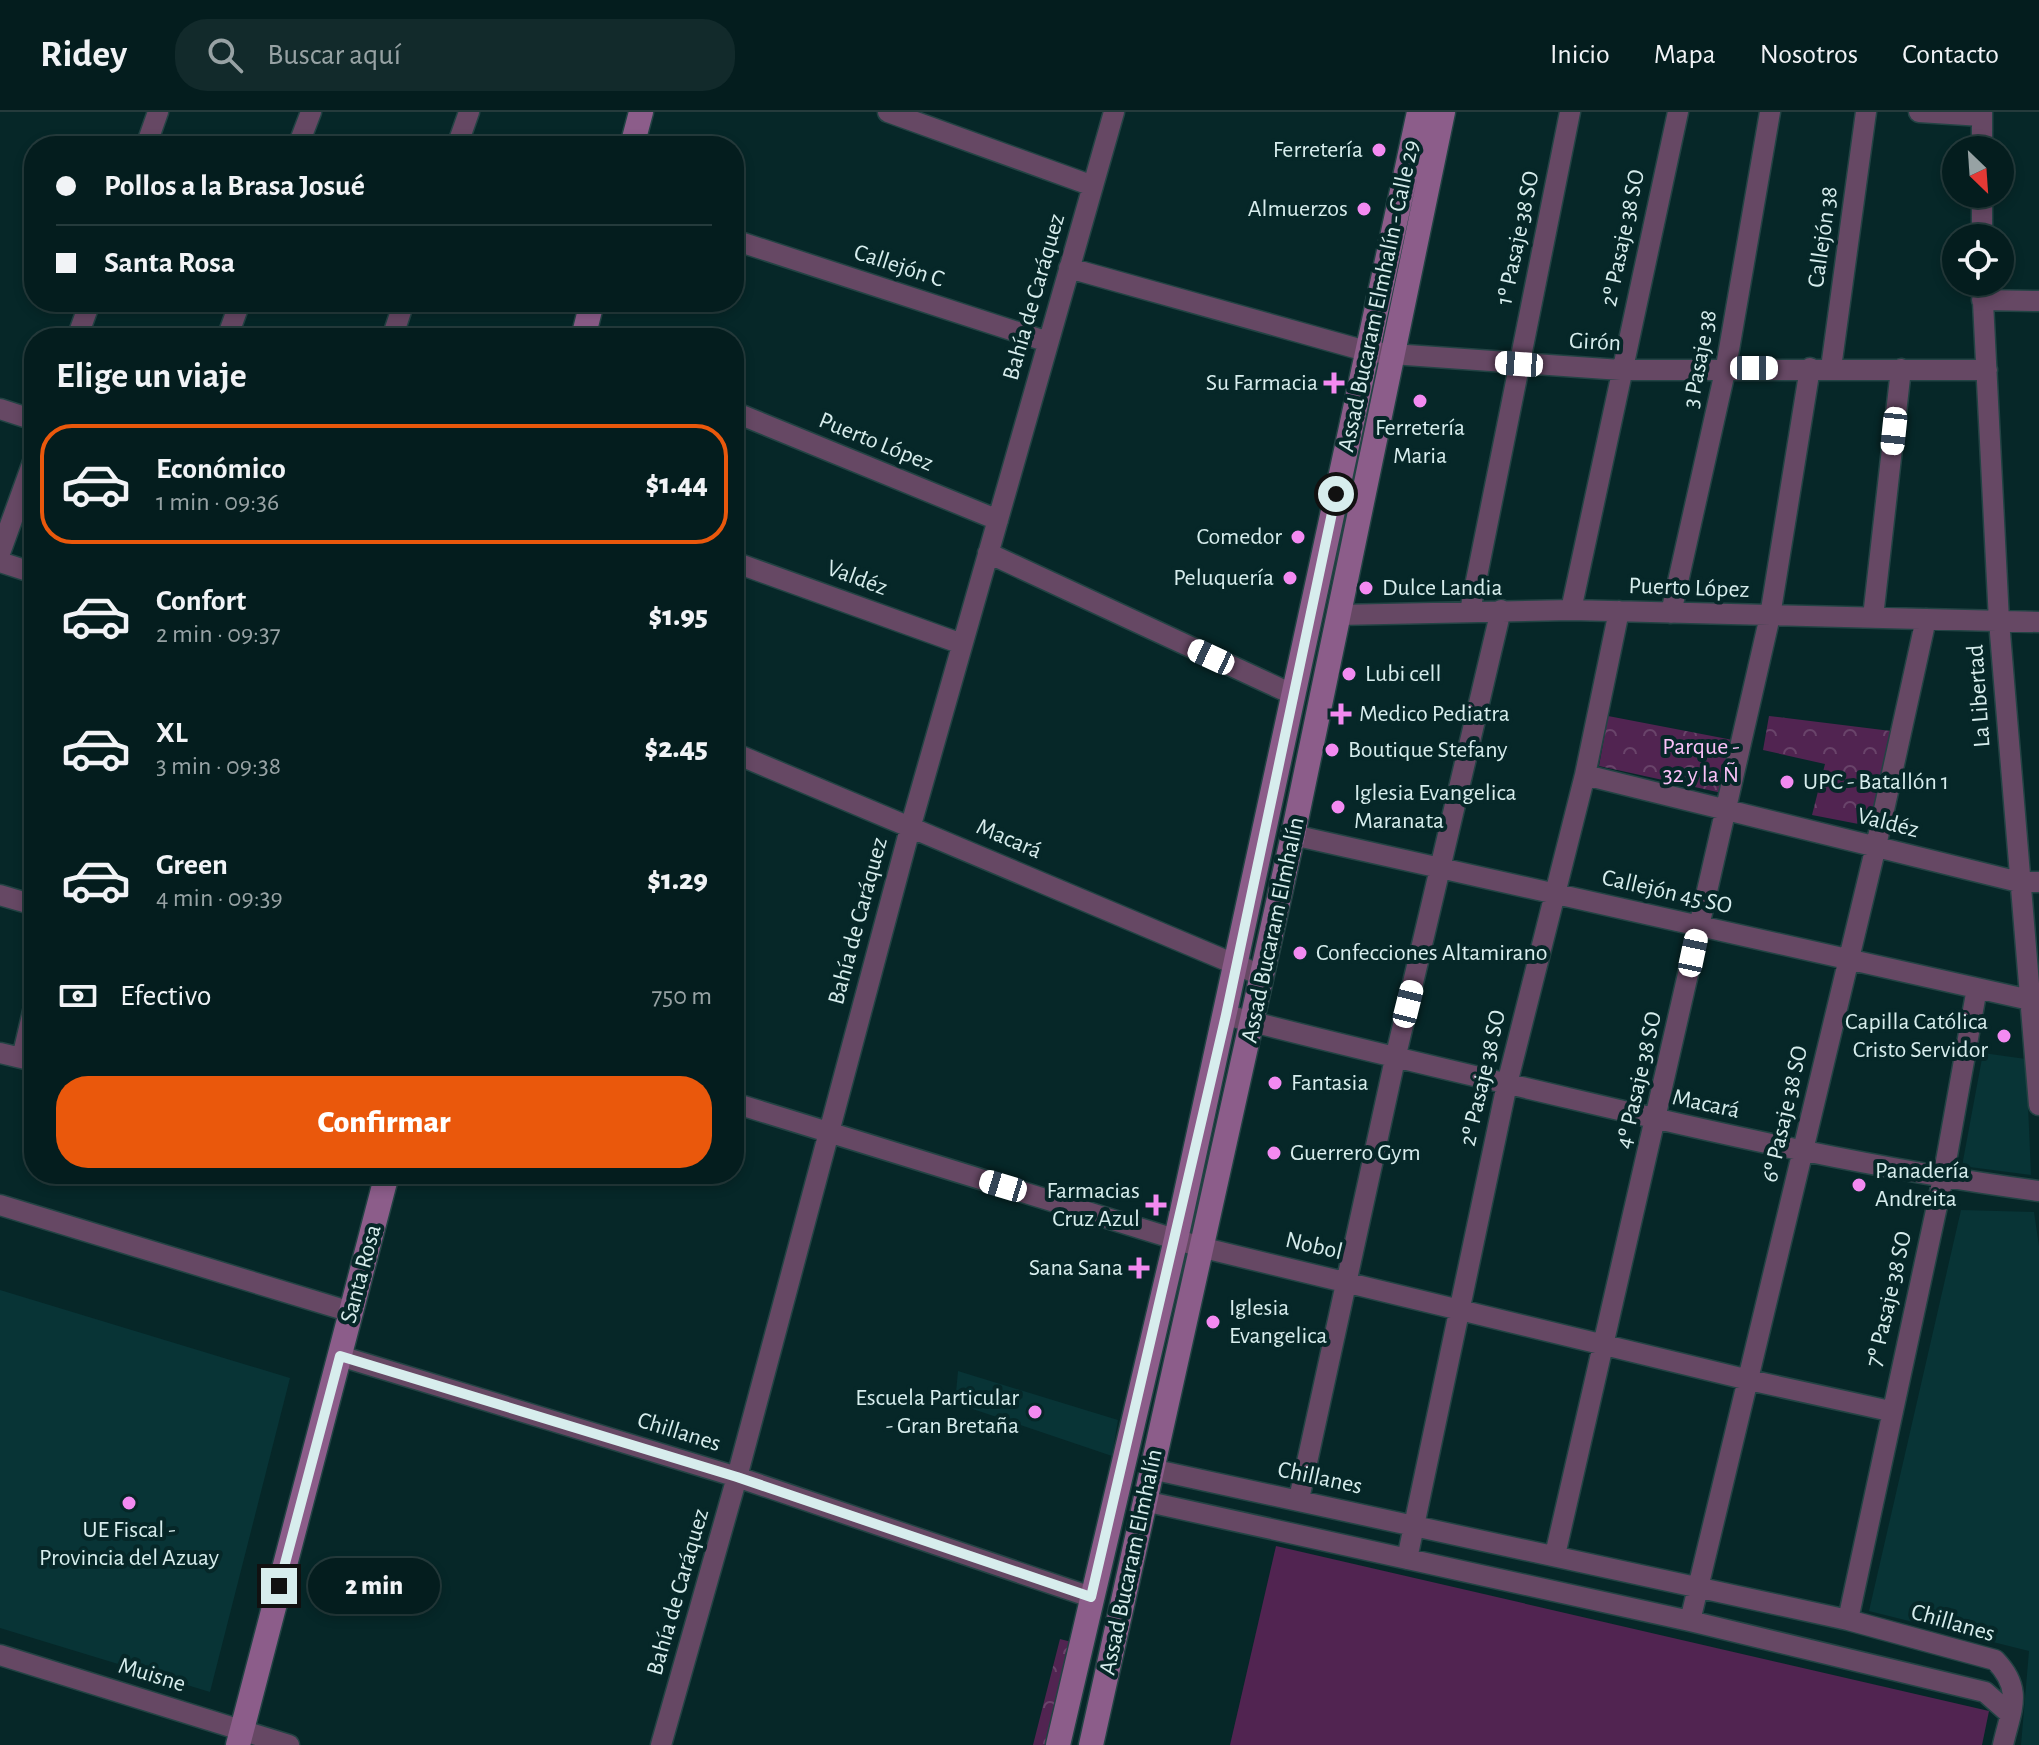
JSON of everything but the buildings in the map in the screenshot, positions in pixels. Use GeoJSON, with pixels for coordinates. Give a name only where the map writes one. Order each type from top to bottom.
{"type":"FeatureCollection","features":[{"type":"Feature","properties":{"kind":"main road"},"geometry":{"type":"LineString","coordinates":[[635,136],[641,112]]}},
{"type":"Feature","properties":{"kind":"main road","name":"Assad Bucaram Elmhalín - Calle 29"},"geometry":{"type":"LineString","coordinates":[[1058,1745],[1226,1015],[1419,112]]}},
{"type":"Feature","properties":{"kind":"main road","name":"Assad Bucaram Elmhalín"},"geometry":{"type":"LineString","coordinates":[[1091,1745],[1263,976],[1443,112]]}},
{"type":"Feature","properties":{"kind":"main road","name":"Santa Rosa"},"geometry":{"type":"LineString","coordinates":[[240,1738],[384,1184]]}},
{"type":"Feature","properties":{"kind":"street"},"geometry":{"type":"LineString","coordinates":[[150,136],[158,112]]}},
{"type":"Feature","properties":{"kind":"street"},"geometry":{"type":"LineString","coordinates":[[302,136],[311,112]]}},
{"type":"Feature","properties":{"kind":"street"},"geometry":{"type":"LineString","coordinates":[[461,136],[469,112]]}},
{"type":"Feature","properties":{"kind":"street"},"geometry":{"type":"LineString","coordinates":[[888,112],[1093,186]]}},
{"type":"Feature","properties":{"kind":"street","name":"Bahía de Caráquez"},"geometry":{"type":"LineString","coordinates":[[661,1745],[737,1477],[911,825],[1114,112]]}},
{"type":"Feature","properties":{"kind":"street","name":"1º Pasaje 38 SO"},"geometry":{"type":"LineString","coordinates":[[1470,611],[1570,112]]}},
{"type":"Feature","properties":{"kind":"street","name":"2º Pasaje 38 SO"},"geometry":{"type":"LineString","coordinates":[[1571,610],[1678,112]]}},
{"type":"Feature","properties":{"kind":"street","name":"3 Pasaje 38"},"geometry":{"type":"LineString","coordinates":[[1671,613],[1726,367],[1770,112]]}},
{"type":"Feature","properties":{"kind":"street","name":"Callejón 38"},"geometry":{"type":"LineString","coordinates":[[1770,616],[1821,368],[1866,112]]}},
{"type":"Feature","properties":{"kind":"street"},"geometry":{"type":"LineString","coordinates":[[1919,112],[1982,114],[1982,136]]}},
{"type":"Feature","properties":{"kind":"street","name":"Callejón C"},"geometry":{"type":"LineString","coordinates":[[744,243],[1048,342]]}},
{"type":"Feature","properties":{"kind":"street","name":"Girón"},"geometry":{"type":"LineString","coordinates":[[1069,268],[1366,351],[1392,354],[1621,370],[1726,367],[1987,370]]}},
{"type":"Feature","properties":{"kind":"street","name":"La Libertad"},"geometry":{"type":"LineString","coordinates":[[1982,296],[1999,621],[2029,882],[2030,1000],[2039,1105]]}},
{"type":"Feature","properties":{"kind":"street"},"geometry":{"type":"LineString","coordinates":[[2010,296],[2039,301]]}},
{"type":"Feature","properties":{"kind":"street"},"geometry":{"type":"LineString","coordinates":[[1873,617],[1901,369]]}},
{"type":"Feature","properties":{"kind":"street"},"geometry":{"type":"LineString","coordinates":[[0,409],[24,417]]}},
{"type":"Feature","properties":{"kind":"street","name":"Puerto López"},"geometry":{"type":"LineString","coordinates":[[744,416],[998,520]]}},
{"type":"Feature","properties":{"kind":"street"},"geometry":{"type":"LineString","coordinates":[[0,553],[24,487]]}},
{"type":"Feature","properties":{"kind":"street"},"geometry":{"type":"LineString","coordinates":[[988,553],[1294,695]]}},
{"type":"Feature","properties":{"kind":"street"},"geometry":{"type":"LineString","coordinates":[[0,562],[24,570]]}},
{"type":"Feature","properties":{"kind":"street","name":"Valdéz"},"geometry":{"type":"LineString","coordinates":[[744,566],[962,644]]}},
{"type":"Feature","properties":{"kind":"street"},"geometry":{"type":"LineString","coordinates":[[1299,1499],[1395,1059],[1501,610]]}},
{"type":"Feature","properties":{"kind":"street","name":"Puerto López"},"geometry":{"type":"LineString","coordinates":[[1338,615],[1571,610],[2039,622]]}},
{"type":"Feature","properties":{"kind":"street","name":"2º Pasaje 38 SO"},"geometry":{"type":"LineString","coordinates":[[1407,1559],[1507,1084],[1585,775],[1619,611]]}},
{"type":"Feature","properties":{"kind":"street","name":"4º Pasaje 38 SO"},"geometry":{"type":"LineString","coordinates":[[1555,1555],[1602,1344],[1658,1119],[1770,616]]}},
{"type":"Feature","properties":{"kind":"street","name":"6º Pasaje 38 SO"},"geometry":{"type":"LineString","coordinates":[[1690,1621],[1804,1152],[1926,619]]}},
{"type":"Feature","properties":{"kind":"street","name":"Macará"},"geometry":{"type":"LineString","coordinates":[[744,757],[1263,976]]}},
{"type":"Feature","properties":{"kind":"street","name":"Valdéz"},"geometry":{"type":"LineString","coordinates":[[1585,775],[2029,882]]}},
{"type":"Feature","properties":{"kind":"street","name":"Callejón 45 SO"},"geometry":{"type":"LineString","coordinates":[[1293,835],[2030,1000]]}},
{"type":"Feature","properties":{"kind":"street"},"geometry":{"type":"LineString","coordinates":[[0,895],[24,902]]}},
{"type":"Feature","properties":{"kind":"street","name":"7º Pasaje 38 SO"},"geometry":{"type":"LineString","coordinates":[[1848,1620],[1890,1411],[1943,1178],[1977,988]]}},
{"type":"Feature","properties":{"kind":"street","name":"Macará"},"geometry":{"type":"LineString","coordinates":[[1226,1015],[1395,1059],[1804,1152],[1943,1178],[2039,1191]]}},
{"type":"Feature","properties":{"kind":"street"},"geometry":{"type":"LineString","coordinates":[[0,1053],[24,1059]]}},
{"type":"Feature","properties":{"kind":"street","name":"Nobol"},"geometry":{"type":"LineString","coordinates":[[744,1106],[1204,1248],[1459,1307],[1749,1380],[1890,1411]]}},
{"type":"Feature","properties":{"kind":"street"},"geometry":{"type":"LineString","coordinates":[[0,1205],[351,1312]]}},
{"type":"Feature","properties":{"kind":"street","name":"Chillanes"},"geometry":{"type":"LineString","coordinates":[[340,1356],[737,1477],[1091,1597]]}},
{"type":"Feature","properties":{"kind":"street","name":"Chillanes"},"geometry":{"type":"LineString","coordinates":[[1151,1469],[1848,1620],[1995,1660],[2009,1674],[2015,1693],[2003,1745]]}},
{"type":"Feature","properties":{"kind":"street"},"geometry":{"type":"LineString","coordinates":[[1144,1501],[1690,1621],[1985,1692],[2010,1714]]}},
{"type":"Feature","properties":{"kind":"street","name":"Muisne"},"geometry":{"type":"LineString","coordinates":[[0,1655],[240,1738],[289,1745]]}},
{"type":"Feature","properties":{"kind":"shaded area"},"geometry":{"type":"Polygon","coordinates":[[[1983,1053],[2026,1059],[2031,1175],[1962,1166],[1983,1053]]]}},
{"type":"Feature","properties":{"kind":"shaded area"},"geometry":{"type":"Polygon","coordinates":[[[1961,1210],[2034,1212],[2039,1246],[2039,1745],[2021,1745],[2029,1651],[1869,1611],[1961,1210]]]}},
{"type":"Feature","properties":{"kind":"shaded area","name":"UE Fiscal - Provincia del Azuay"},"geometry":{"type":"Polygon","coordinates":[[[0,1290],[290,1378],[210,1692],[0,1628],[0,1290]]]}},
{"type":"Feature","properties":{"kind":"shaded area","name":"Escuela Particular - Gran Bretaña"},"geometry":{"type":"Polygon","coordinates":[[[958,1371],[1118,1420],[1112,1456],[955,1403],[958,1371]]]}},
{"type":"Feature","properties":{"kind":"green space","name":"Parque - 32 y la Ñ"},"geometry":{"type":"Polygon","coordinates":[[[1608,716],[1738,741],[1722,793],[1599,766],[1608,716]]]}},
{"type":"Feature","properties":{"kind":"green space"},"geometry":{"type":"Polygon","coordinates":[[[1769,716],[1891,731],[1874,827],[1812,815],[1825,764],[1763,750],[1769,716]]]}},
{"type":"Feature","properties":{"kind":"green space"},"geometry":{"type":"Polygon","coordinates":[[[1276,1546],[1989,1711],[1982,1745],[1230,1745],[1276,1546]]]}},
{"type":"Feature","properties":{"kind":"green space"},"geometry":{"type":"Polygon","coordinates":[[[1060,1639],[1075,1643],[1052,1745],[1033,1745],[1060,1639]]]}},
{"type":"Feature","properties":{"kind":"place","name":"Ferretería"},"geometry":{"type":"Point","coordinates":[1379,150]}},
{"type":"Feature","properties":{"kind":"place","name":"Almuerzos"},"geometry":{"type":"Point","coordinates":[1364,209]}},
{"type":"Feature","properties":{"kind":"place","name":"Su Farmacia"},"geometry":{"type":"Point","coordinates":[1334,383]}},
{"type":"Feature","properties":{"kind":"place","name":"Ferretería Maria"},"geometry":{"type":"Point","coordinates":[1420,401]}},
{"type":"Feature","properties":{"kind":"place","name":"Comedor"},"geometry":{"type":"Point","coordinates":[1298,537]}},
{"type":"Feature","properties":{"kind":"place","name":"Peluquería"},"geometry":{"type":"Point","coordinates":[1290,578]}},
{"type":"Feature","properties":{"kind":"place","name":"Dulce Landia"},"geometry":{"type":"Point","coordinates":[1366,588]}},
{"type":"Feature","properties":{"kind":"place","name":"Lubi cell"},"geometry":{"type":"Point","coordinates":[1349,674]}},
{"type":"Feature","properties":{"kind":"place","name":"Medico Pediatra"},"geometry":{"type":"Point","coordinates":[1341,714]}},
{"type":"Feature","properties":{"kind":"place","name":"Boutique Stefany"},"geometry":{"type":"Point","coordinates":[1332,750]}},
{"type":"Feature","properties":{"kind":"place","name":"UPC - Batallón 1"},"geometry":{"type":"Point","coordinates":[1787,782]}},
{"type":"Feature","properties":{"kind":"place","name":"Iglesia Evangelica Maranata"},"geometry":{"type":"Point","coordinates":[1338,807]}},
{"type":"Feature","properties":{"kind":"place","name":"Confecciones Altamirano"},"geometry":{"type":"Point","coordinates":[1300,953]}},
{"type":"Feature","properties":{"kind":"place","name":"Capilla Católica Cristo Servidor"},"geometry":{"type":"Point","coordinates":[2004,1036]}},
{"type":"Feature","properties":{"kind":"place","name":"Fantasia"},"geometry":{"type":"Point","coordinates":[1275,1083]}},
{"type":"Feature","properties":{"kind":"place","name":"Guerrero Gym"},"geometry":{"type":"Point","coordinates":[1274,1153]}},
{"type":"Feature","properties":{"kind":"place","name":"Panadería Andreita"},"geometry":{"type":"Point","coordinates":[1859,1185]}},
{"type":"Feature","properties":{"kind":"place","name":"Farmacias Cruz Azul"},"geometry":{"type":"Point","coordinates":[1156,1205]}},
{"type":"Feature","properties":{"kind":"place","name":"Sana Sana"},"geometry":{"type":"Point","coordinates":[1139,1268]}},
{"type":"Feature","properties":{"kind":"place","name":"Iglesia Evangelica"},"geometry":{"type":"Point","coordinates":[1213,1322]}},
{"type":"Feature","properties":{"kind":"place","name":"Escuela Particular - Gran Bretaña"},"geometry":{"type":"Point","coordinates":[1035,1412]}},
{"type":"Feature","properties":{"kind":"place","name":"UE Fiscal - Provincia del Azuay"},"geometry":{"type":"Point","coordinates":[129,1503]}},
{"type":"Feature","properties":{"kind":"route"},"geometry":{"type":"LineString","coordinates":[[279,1586],[340,1356],[737,1477],[1091,1597],[1226,1015],[1336,494]]}}]}
